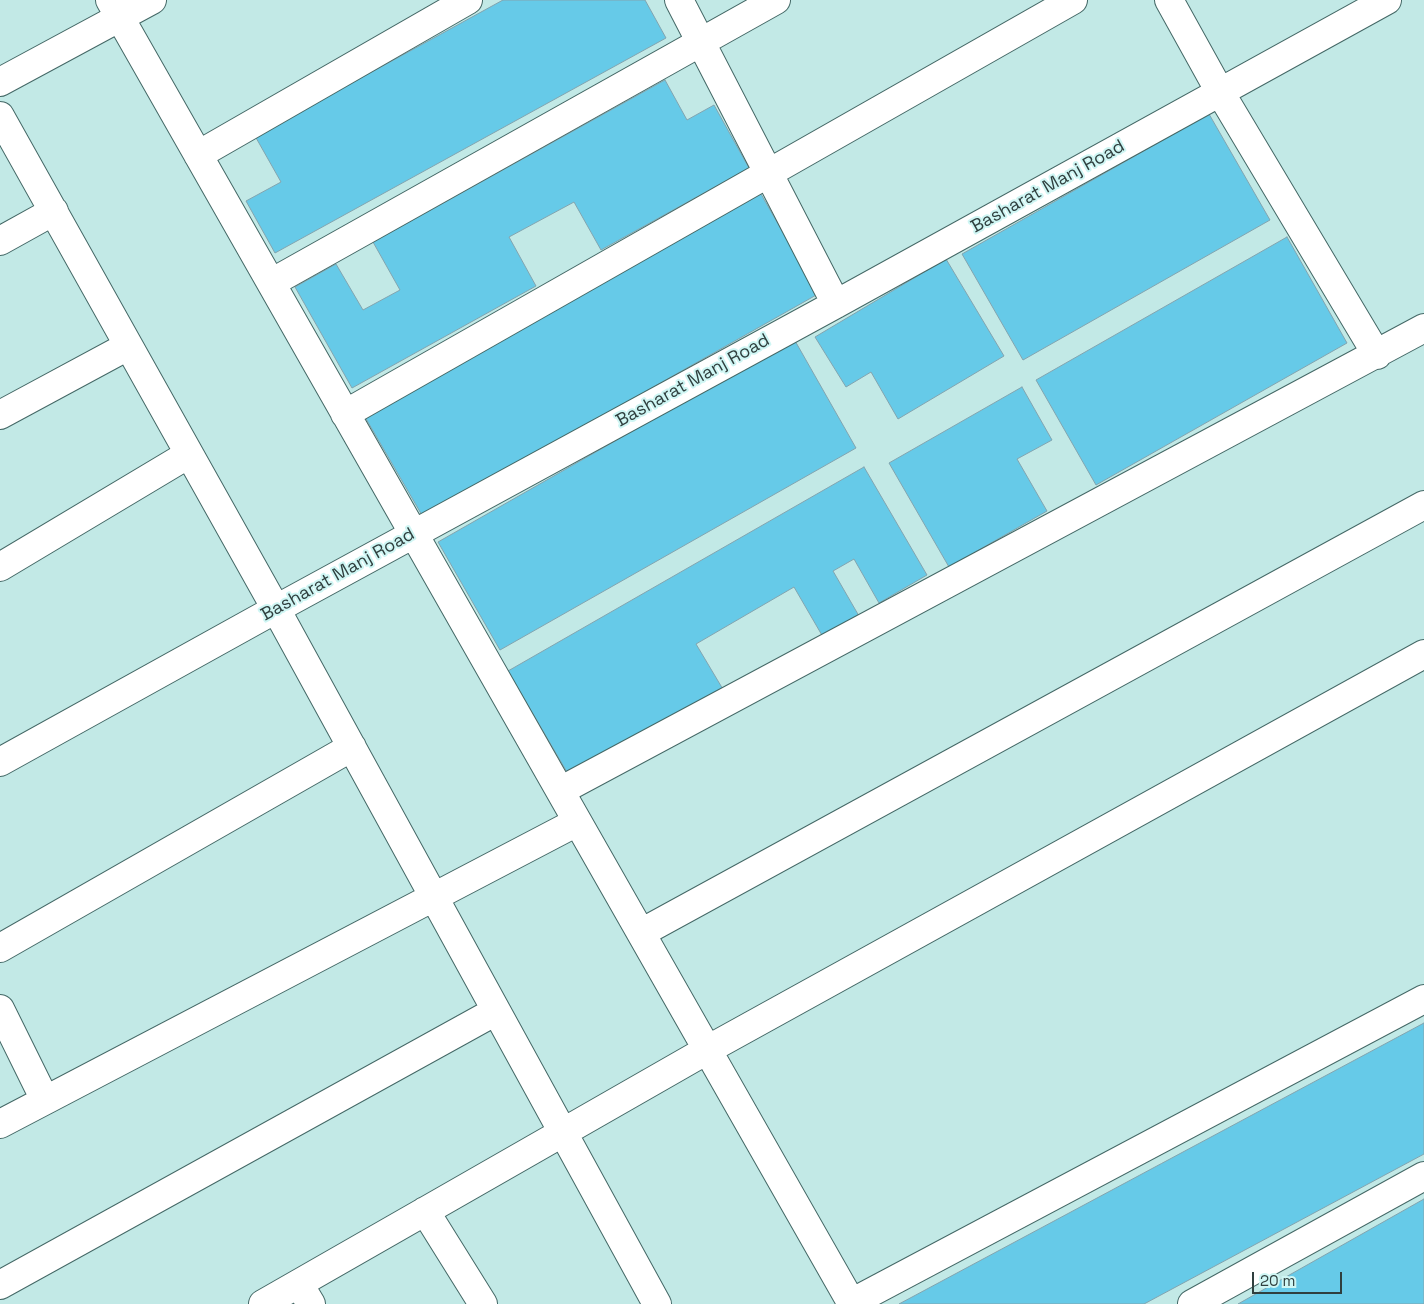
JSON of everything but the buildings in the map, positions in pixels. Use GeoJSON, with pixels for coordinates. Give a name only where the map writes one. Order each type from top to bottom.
{"type":"FeatureCollection","features":[{"type":"Feature","properties":{"kind":"street"},"geometry":{"type":"LineString","coordinates":[[0,82],[115,9],[152,0]]}},
{"type":"Feature","properties":{"kind":"street"},"geometry":{"type":"LineString","coordinates":[[198,155],[468,0]]}},
{"type":"Feature","properties":{"kind":"street"},"geometry":{"type":"LineString","coordinates":[[680,0],[836,304]]}},
{"type":"Feature","properties":{"kind":"street"},"geometry":{"type":"LineString","coordinates":[[271,283],[776,0]]}},
{"type":"Feature","properties":{"kind":"street"},"geometry":{"type":"LineString","coordinates":[[345,414],[1073,0]]}},
{"type":"Feature","properties":{"kind":"street"},"geometry":{"type":"LineString","coordinates":[[1169,0],[1220,92],[1377,355]]}},
{"type":"Feature","properties":{"kind":"street","name":"Basharat Manj Road"},"geometry":{"type":"LineString","coordinates":[[0,762],[1387,0]]}},
{"type":"Feature","properties":{"kind":"street"},"geometry":{"type":"LineString","coordinates":[[115,9],[852,1304],[1424,999]]}},
{"type":"Feature","properties":{"kind":"street"},"geometry":{"type":"LineString","coordinates":[[0,116],[276,609],[657,1304]]}},
{"type":"Feature","properties":{"kind":"street"},"geometry":{"type":"LineString","coordinates":[[0,241],[54,211]]}},
{"type":"Feature","properties":{"kind":"street"},"geometry":{"type":"LineString","coordinates":[[560,791],[1377,355],[1424,328]]}},
{"type":"Feature","properties":{"kind":"street"},"geometry":{"type":"LineString","coordinates":[[0,415],[128,346]]}},
{"type":"Feature","properties":{"kind":"street"},"geometry":{"type":"LineString","coordinates":[[0,567],[190,454]]}},
{"type":"Feature","properties":{"kind":"street"},"geometry":{"type":"LineString","coordinates":[[641,933],[1424,505]]}},
{"type":"Feature","properties":{"kind":"street"},"geometry":{"type":"LineString","coordinates":[[264,1304],[305,1294],[425,1211],[707,1050],[1424,654]]}},
{"type":"Feature","properties":{"kind":"street"},"geometry":{"type":"LineString","coordinates":[[0,948],[352,747]]}},
{"type":"Feature","properties":{"kind":"street"},"geometry":{"type":"LineString","coordinates":[[0,1124],[577,822]]}},
{"type":"Feature","properties":{"kind":"street"},"geometry":{"type":"LineString","coordinates":[[0,1009],[45,1100]]}},
{"type":"Feature","properties":{"kind":"street"},"geometry":{"type":"LineString","coordinates":[[0,1285],[496,1011]]}},
{"type":"Feature","properties":{"kind":"street"},"geometry":{"type":"LineString","coordinates":[[1192,1304],[1424,1176]]}},
{"type":"Feature","properties":{"kind":"street"},"geometry":{"type":"LineString","coordinates":[[425,1211],[484,1304]]}}]}
